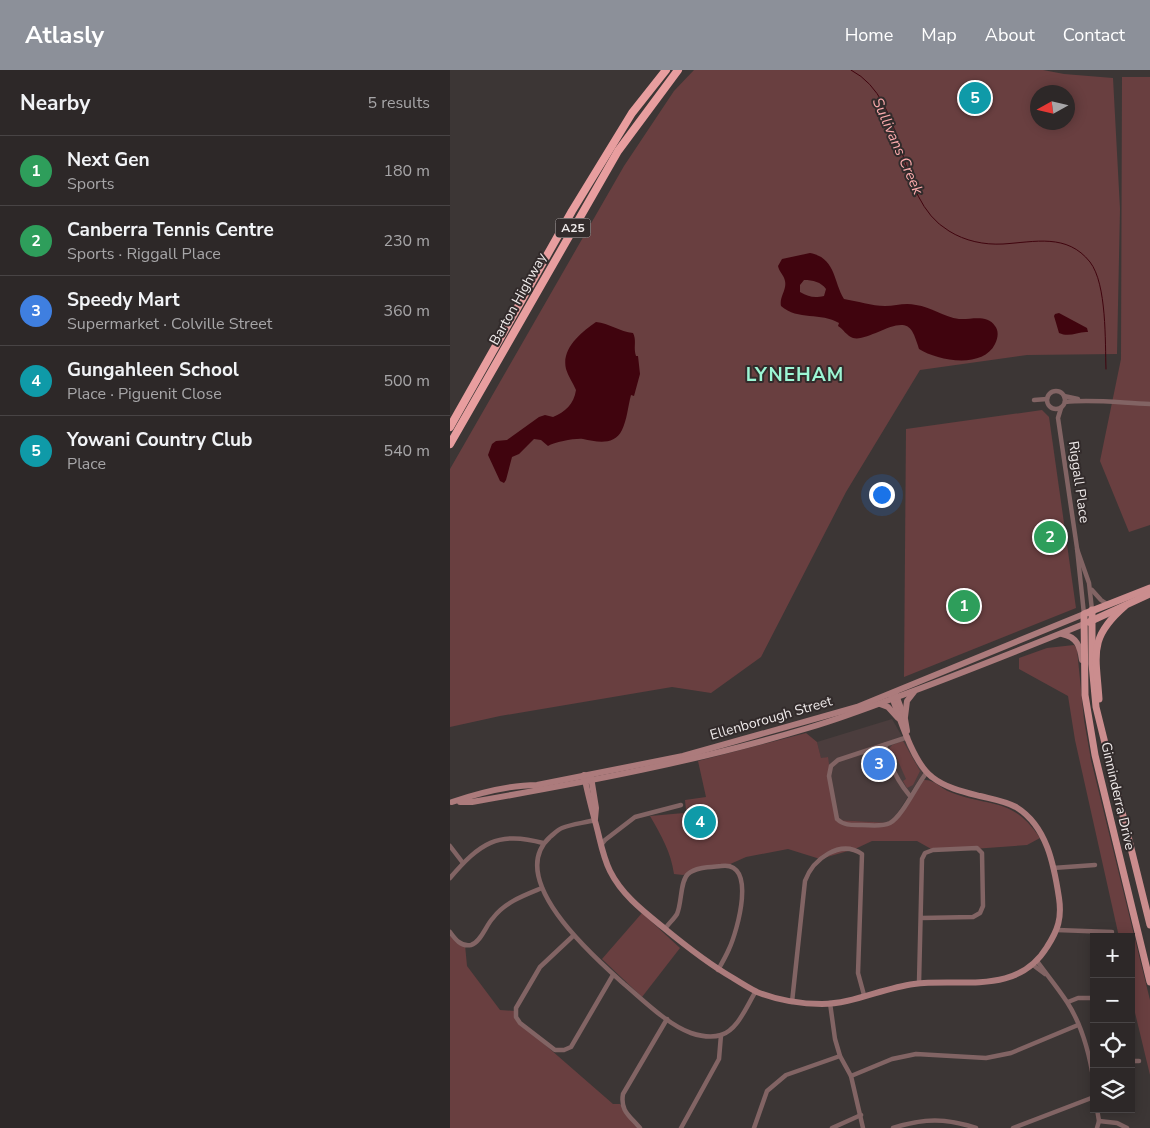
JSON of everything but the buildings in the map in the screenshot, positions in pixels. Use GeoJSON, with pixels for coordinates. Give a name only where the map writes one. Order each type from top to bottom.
{"type":"FeatureCollection","features":[{"type":"Feature","properties":{"kind":"highway","name":"Barton Highway"},"geometry":{"type":"LineString","coordinates":[[450,427],[572,211],[632,113],[666,70]]}},
{"type":"Feature","properties":{"kind":"highway","name":"Barton Highway"},"geometry":{"type":"LineString","coordinates":[[450,444],[618,151],[678,70]]}},
{"type":"Feature","properties":{"kind":"main road"},"geometry":{"type":"LineString","coordinates":[[1084,614],[1150,588]]}},
{"type":"Feature","properties":{"kind":"main road"},"geometry":{"type":"LineString","coordinates":[[1084,624],[1150,594]]}},
{"type":"Feature","properties":{"kind":"main road"},"geometry":{"type":"LineString","coordinates":[[1103,739],[1097,648],[1104,627],[1125,606]]}},
{"type":"Feature","properties":{"kind":"main road","name":"Ginninderra Drive"},"geometry":{"type":"LineString","coordinates":[[1092,610],[1094,692],[1103,739],[1150,925]]}},
{"type":"Feature","properties":{"kind":"main road","name":"Ginninderra Drive"},"geometry":{"type":"LineString","coordinates":[[1084,614],[1085,694],[1095,754],[1150,982]]}},
{"type":"Feature","properties":{"kind":"main road","name":"Ellenborough Street"},"geometry":{"type":"LineString","coordinates":[[588,778],[683,756],[894,695],[1084,614]]}},
{"type":"Feature","properties":{"kind":"main road","name":"Ellenborough Street"},"geometry":{"type":"LineString","coordinates":[[451,802],[472,795],[684,762],[808,728],[880,704],[894,695],[915,691],[1084,624]]}},
{"type":"Feature","properties":{"kind":"main road"},"geometry":{"type":"LineString","coordinates":[[1060,634],[1068,635],[1077,641],[1084,674]]}},
{"type":"Feature","properties":{"kind":"main road"},"geometry":{"type":"LineString","coordinates":[[902,719],[907,701],[915,691]]}},
{"type":"Feature","properties":{"kind":"main road"},"geometry":{"type":"LineString","coordinates":[[588,778],[591,810],[600,846],[610,871],[626,895],[696,955],[718,970],[756,991],[792,1002],[830,1004],[892,988],[920,984],[999,980],[1010,977],[1035,963],[1057,930],[1060,908],[1053,868],[1043,837],[1039,828],[1022,812],[1007,803],[946,785],[927,772],[908,737],[894,695]]}},
{"type":"Feature","properties":{"kind":"main road"},"geometry":{"type":"LineString","coordinates":[[880,704],[888,707],[902,719]]}},
{"type":"Feature","properties":{"kind":"street"},"geometry":{"type":"LineString","coordinates":[[1064,396],[1065,402],[1061,408],[1052,408],[1048,404],[1050,394],[1054,392],[1060,392],[1064,396],[1082,400],[1150,404]]}},
{"type":"Feature","properties":{"kind":"street"},"geometry":{"type":"LineString","coordinates":[[1034,400],[1048,399]]}},
{"type":"Feature","properties":{"kind":"street"},"geometry":{"type":"LineString","coordinates":[[1065,402],[1082,400]]}},
{"type":"Feature","properties":{"kind":"street","name":"Riggall Place"},"geometry":{"type":"LineString","coordinates":[[1052,408],[1058,418],[1084,614]]}},
{"type":"Feature","properties":{"kind":"street","name":"Riggall Place"},"geometry":{"type":"LineString","coordinates":[[1058,418],[1061,408]]}},
{"type":"Feature","properties":{"kind":"street","name":"Riggall Place"},"geometry":{"type":"LineString","coordinates":[[1076,548],[1091,588],[1092,610]]}},
{"type":"Feature","properties":{"kind":"street","name":"Riggall Place"},"geometry":{"type":"LineString","coordinates":[[1091,588],[1099,598],[1108,604]]}},
{"type":"Feature","properties":{"kind":"street"},"geometry":{"type":"LineString","coordinates":[[908,737],[842,758],[832,765],[829,770],[829,776],[835,815],[838,821],[847,825],[885,824],[897,817],[927,772]]}},
{"type":"Feature","properties":{"kind":"street"},"geometry":{"type":"LineString","coordinates":[[885,745],[901,784],[910,796]]}},
{"type":"Feature","properties":{"kind":"street"},"geometry":{"type":"LineString","coordinates":[[600,846],[635,817],[680,805]]}},
{"type":"Feature","properties":{"kind":"street"},"geometry":{"type":"LineString","coordinates":[[595,820],[560,828],[544,843],[538,860],[538,876],[542,888],[573,936],[613,975],[667,1019],[690,1033],[708,1037],[721,1035],[741,1018],[756,991]]}},
{"type":"Feature","properties":{"kind":"street"},"geometry":{"type":"LineString","coordinates":[[450,878],[477,850],[491,842],[510,837],[530,839],[544,843]]}},
{"type":"Feature","properties":{"kind":"street"},"geometry":{"type":"LineString","coordinates":[[450,846],[463,863]]}},
{"type":"Feature","properties":{"kind":"street"},"geometry":{"type":"LineString","coordinates":[[920,984],[922,859],[925,853],[933,850],[977,848],[982,853],[983,906],[980,913],[974,917],[922,918]]}},
{"type":"Feature","properties":{"kind":"street"},"geometry":{"type":"LineString","coordinates":[[792,1002],[805,881],[808,872],[816,863],[837,849],[855,849],[862,854],[858,973],[864,995]]}},
{"type":"Feature","properties":{"kind":"street"},"geometry":{"type":"LineString","coordinates":[[665,929],[677,914],[686,875],[693,870],[728,865],[734,867],[739,871],[742,880],[738,923],[730,948],[718,970]]}},
{"type":"Feature","properties":{"kind":"street"},"geometry":{"type":"LineString","coordinates":[[1053,868],[1095,865]]}},
{"type":"Feature","properties":{"kind":"street"},"geometry":{"type":"LineString","coordinates":[[450,932],[456,941],[465,945],[473,944],[478,940],[494,916],[515,899],[542,888]]}},
{"type":"Feature","properties":{"kind":"street"},"geometry":{"type":"LineString","coordinates":[[1057,930],[1112,932]]}},
{"type":"Feature","properties":{"kind":"street"},"geometry":{"type":"LineString","coordinates":[[573,936],[540,967],[516,1008],[516,1017],[520,1023],[555,1050],[564,1050],[571,1047],[613,975]]}},
{"type":"Feature","properties":{"kind":"street"},"geometry":{"type":"LineString","coordinates":[[1035,963],[1068,1002],[1090,1058]]}},
{"type":"Feature","properties":{"kind":"street"},"geometry":{"type":"LineString","coordinates":[[1068,1002],[1078,998],[1090,998]]}},
{"type":"Feature","properties":{"kind":"street"},"geometry":{"type":"LineString","coordinates":[[830,1004],[835,1039],[840,1056],[851,1076],[863,1128]]}},
{"type":"Feature","properties":{"kind":"street"},"geometry":{"type":"LineString","coordinates":[[640,1128],[623,1109],[622,1102],[624,1094],[667,1019]]}},
{"type":"Feature","properties":{"kind":"street"},"geometry":{"type":"LineString","coordinates":[[851,1076],[892,1059],[916,1054],[986,1058],[1011,1053],[1078,1025]]}},
{"type":"Feature","properties":{"kind":"street"},"geometry":{"type":"LineString","coordinates":[[681,1128],[719,1059],[721,1035]]}},
{"type":"Feature","properties":{"kind":"street"},"geometry":{"type":"LineString","coordinates":[[754,1128],[767,1092],[786,1075],[840,1056]]}},
{"type":"Feature","properties":{"kind":"street"},"geometry":{"type":"LineString","coordinates":[[1013,1128],[1090,1099]]}},
{"type":"Feature","properties":{"kind":"street"},"geometry":{"type":"LineString","coordinates":[[1096,1128],[1099,1121],[1098,1113]]}},
{"type":"Feature","properties":{"kind":"street"},"geometry":{"type":"LineString","coordinates":[[832,1128],[861,1115]]}},
{"type":"Feature","properties":{"kind":"street"},"geometry":{"type":"LineString","coordinates":[[893,1128],[914,1121],[932,1119],[976,1128]]}},
{"type":"Feature","properties":{"kind":"street"},"geometry":{"type":"LineString","coordinates":[[1099,1121],[1117,1123],[1127,1128]]}},
{"type":"Feature","properties":{"kind":"shaded area"},"geometry":{"type":"Polygon","coordinates":[[[694,70],[1043,70],[1064,74],[1113,78],[1120,209],[1117,354],[1027,355],[920,370],[846,492],[761,657],[711,693],[672,687],[500,716],[450,727],[450,469],[624,166],[674,91],[694,70]]]}},
{"type":"Feature","properties":{"kind":"shaded area"},"geometry":{"type":"Polygon","coordinates":[[[1122,77],[1150,77],[1150,525],[1129,532],[1100,461],[1121,359],[1122,77]]]}},
{"type":"Feature","properties":{"kind":"shaded area"},"geometry":{"type":"Polygon","coordinates":[[[810,253],[825,260],[833,271],[844,299],[880,306],[912,304],[953,318],[988,320],[992,322],[997,330],[996,342],[989,352],[981,357],[971,360],[960,360],[937,357],[919,349],[912,331],[907,326],[893,326],[868,336],[853,338],[838,326],[839,323],[825,318],[788,311],[781,306],[785,284],[778,266],[782,259],[810,253]],[[804,280],[800,285],[800,292],[812,297],[824,296],[826,289],[822,285],[804,280]]]}},
{"type":"Feature","properties":{"kind":"shaded area"},"geometry":{"type":"Polygon","coordinates":[[[1059,313],[1087,328],[1088,332],[1070,335],[1059,333],[1054,316],[1059,313]]]}},
{"type":"Feature","properties":{"kind":"shaded area"},"geometry":{"type":"Polygon","coordinates":[[[596,322],[633,333],[634,336],[635,353],[638,356],[640,374],[634,396],[631,395],[626,417],[619,435],[605,442],[576,439],[548,446],[541,440],[534,439],[519,454],[512,457],[506,480],[504,483],[500,481],[488,455],[492,444],[496,441],[507,440],[539,417],[545,415],[553,417],[568,407],[576,390],[566,369],[565,361],[567,354],[574,341],[596,322]]]}},
{"type":"Feature","properties":{"kind":"shaded area"},"geometry":{"type":"Polygon","coordinates":[[[1042,410],[1049,417],[1076,608],[904,677],[906,429],[1042,410]]]}},
{"type":"Feature","properties":{"kind":"shaded area"},"geometry":{"type":"Polygon","coordinates":[[[1074,645],[1077,649],[1084,720],[1091,760],[1134,933],[1118,933],[1075,740],[1068,696],[1019,669],[1019,658],[1047,648],[1074,645]]]}},
{"type":"Feature","properties":{"kind":"shaded area"},"geometry":{"type":"Polygon","coordinates":[[[892,719],[923,773],[891,823],[837,820],[827,757],[821,759],[817,742],[892,719]]]}},
{"type":"Feature","properties":{"kind":"shaded area"},"geometry":{"type":"Polygon","coordinates":[[[806,733],[817,742],[821,758],[828,757],[837,820],[891,823],[923,780],[927,780],[964,797],[1010,809],[1020,815],[1040,838],[1027,845],[959,850],[933,850],[917,841],[872,841],[855,849],[820,859],[788,849],[746,857],[728,865],[705,868],[683,875],[674,874],[668,851],[650,816],[684,813],[689,815],[689,827],[693,833],[705,834],[706,809],[686,810],[685,800],[706,797],[698,761],[806,733]]]}},
{"type":"Feature","properties":{"kind":"shaded area"},"geometry":{"type":"Polygon","coordinates":[[[903,741],[920,771],[913,785],[907,788],[903,781],[906,779],[895,754],[891,754],[889,749],[892,745],[903,741]]]}},
{"type":"Feature","properties":{"kind":"shaded area"},"geometry":{"type":"Polygon","coordinates":[[[642,913],[680,948],[642,997],[602,959],[642,913]]]}},
{"type":"Feature","properties":{"kind":"shaded area"},"geometry":{"type":"Polygon","coordinates":[[[450,932],[465,945],[467,966],[500,1010],[516,1011],[520,1023],[613,1104],[620,1104],[640,1128],[450,1128],[450,932]]]}},
{"type":"Feature","properties":{"kind":"shaded area"},"geometry":{"type":"Polygon","coordinates":[[[1135,939],[1150,1000],[1150,1075],[1135,1013],[1135,939]]]}},
{"type":"Feature","properties":{"kind":"waterway","name":"Sullivans Creek"},"geometry":{"type":"LineString","coordinates":[[851,70],[870,84],[883,104],[893,126],[918,196],[931,216],[949,231],[968,240],[989,244],[1039,241],[1061,243],[1081,253],[1090,262],[1100,284],[1104,314],[1106,369]]}},
{"type":"Feature","properties":{"kind":"place","name":"Yowani Country Club"},"geometry":{"type":"Point","coordinates":[975,98]}},
{"type":"Feature","properties":{"kind":"place","name":"Canberra Tennis Centre"},"geometry":{"type":"Point","coordinates":[1050,537]}},
{"type":"Feature","properties":{"kind":"place","name":"Next Gen"},"geometry":{"type":"Point","coordinates":[964,606]}},
{"type":"Feature","properties":{"kind":"place","name":"Speedy Mart"},"geometry":{"type":"Point","coordinates":[879,764]}},
{"type":"Feature","properties":{"kind":"place","name":"Gungahleen School"},"geometry":{"type":"Point","coordinates":[700,822]}},
{"type":"Feature","properties":{"kind":"district","name":"LYNEHAM"},"geometry":{"type":"Point","coordinates":[795,375]}}]}
